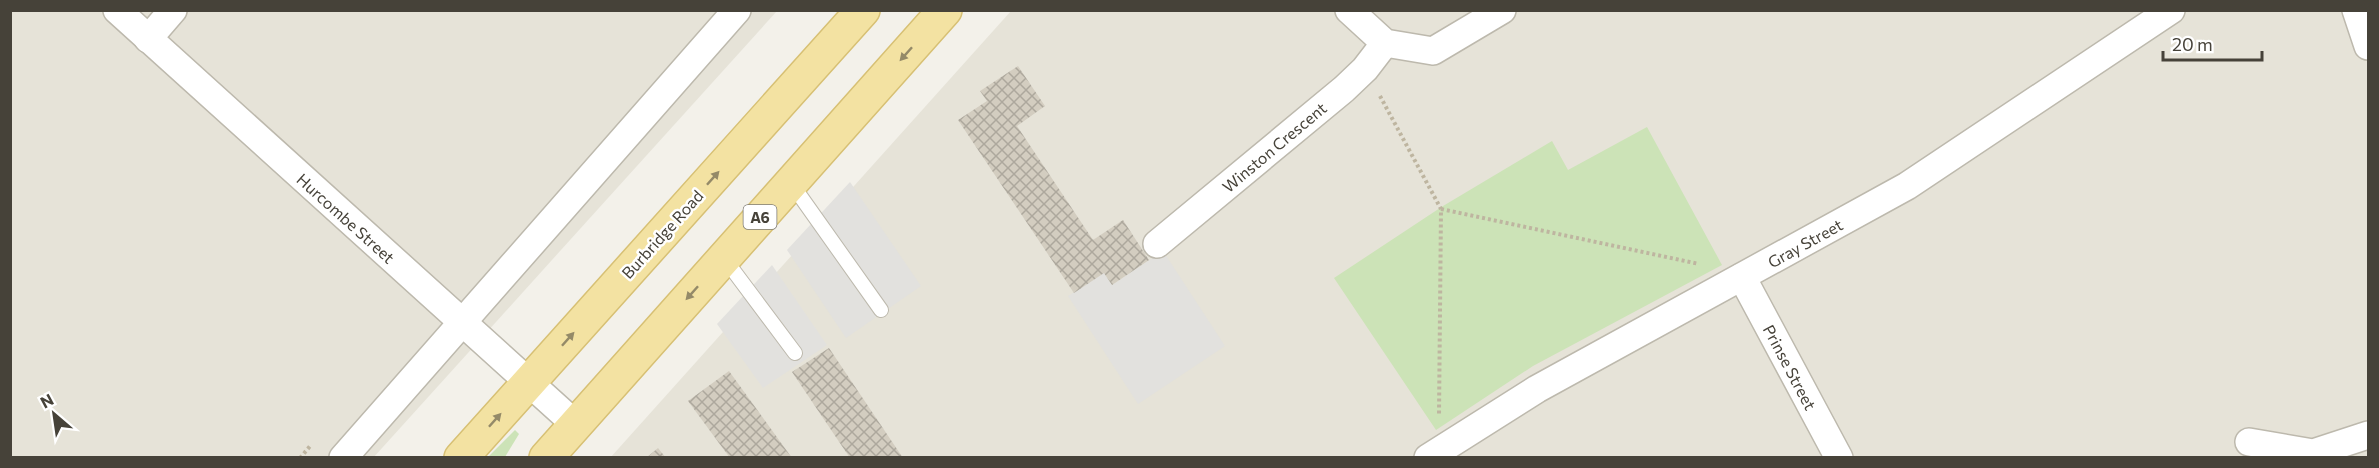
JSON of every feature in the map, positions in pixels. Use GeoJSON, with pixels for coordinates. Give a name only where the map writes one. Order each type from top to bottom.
{"type":"FeatureCollection","features":[{"type":"Feature","properties":{"kind":"main road","name":"Burbridge Road"},"geometry":{"type":"LineString","coordinates":[[461,458],[863,10]]}},
{"type":"Feature","properties":{"kind":"main road","name":"A6"},"geometry":{"type":"LineString","coordinates":[[546,458],[945,10]]}},
{"type":"Feature","properties":{"kind":"street","name":"Hurcombe Street"},"geometry":{"type":"LineString","coordinates":[[117,10],[575,424]]}},
{"type":"Feature","properties":{"kind":"street"},"geometry":{"type":"LineString","coordinates":[[148,39],[173,10]]}},
{"type":"Feature","properties":{"kind":"street"},"geometry":{"type":"LineString","coordinates":[[343,458],[737,10]]}},
{"type":"Feature","properties":{"kind":"street"},"geometry":{"type":"LineString","coordinates":[[1349,10],[1385,43],[1433,51],[1502,10]]}},
{"type":"Feature","properties":{"kind":"street","name":"Gray Street"},"geometry":{"type":"LineString","coordinates":[[1433,453],[1537,390],[1918,180],[2172,10]]}},
{"type":"Feature","properties":{"kind":"street"},"geometry":{"type":"LineString","coordinates":[[2356,10],[2368,46]]}},
{"type":"Feature","properties":{"kind":"street","name":"Winston Crescent"},"geometry":{"type":"LineString","coordinates":[[1157,244],[1344,89],[1365,69],[1385,43]]}},
{"type":"Feature","properties":{"kind":"street","name":"Prinse Street"},"geometry":{"type":"LineString","coordinates":[[1742,277],[1839,458]]}},
{"type":"Feature","properties":{"kind":"street"},"geometry":{"type":"LineString","coordinates":[[2249,442],[2313,453],[2368,435]]}},
{"type":"Feature","properties":{"kind":"lane"},"geometry":{"type":"LineString","coordinates":[[790,183],[881,310]]}},
{"type":"Feature","properties":{"kind":"lane"},"geometry":{"type":"LineString","coordinates":[[724,258],[795,353]]}},
{"type":"Feature","properties":{"kind":"path"},"geometry":{"type":"LineString","coordinates":[[1365,69],[1441,209],[1433,453]]}},
{"type":"Feature","properties":{"kind":"path"},"geometry":{"type":"LineString","coordinates":[[1441,209],[1705,266],[1718,290]]}},
{"type":"Feature","properties":{"kind":"path"},"geometry":{"type":"LineString","coordinates":[[300,458],[311,445]]}},
{"type":"Feature","properties":{"kind":"shaded area"},"geometry":{"type":"Polygon","coordinates":[[[10,11],[777,11],[373,458],[11,457],[10,11]]]}},
{"type":"Feature","properties":{"kind":"shaded area"},"geometry":{"type":"Polygon","coordinates":[[[1011,11],[2368,11],[2368,457],[610,458],[1011,11]]]}},
{"type":"Feature","properties":{"kind":"shaded area"},"geometry":{"type":"Polygon","coordinates":[[[850,182],[921,286],[846,338],[787,250],[850,182]]]}},
{"type":"Feature","properties":{"kind":"shaded area"},"geometry":{"type":"Polygon","coordinates":[[[1163,251],[1225,346],[1138,404],[1068,296],[1104,273],[1112,285],[1163,251]]]}},
{"type":"Feature","properties":{"kind":"shaded area"},"geometry":{"type":"Polygon","coordinates":[[[772,265],[827,345],[763,388],[717,324],[772,265]]]}},
{"type":"Feature","properties":{"kind":"green space"},"geometry":{"type":"Polygon","coordinates":[[[1647,127],[1722,265],[1533,366],[1436,430],[1334,278],[1443,206],[1552,141],[1568,170],[1647,127]]]}},
{"type":"Feature","properties":{"kind":"green space"},"geometry":{"type":"Polygon","coordinates":[[[515,430],[519,434],[505,457],[488,457],[515,430]]]}},
{"type":"Feature","properties":{"kind":"building"},"geometry":{"type":"Polygon","coordinates":[[[1018,66],[1045,106],[1017,126],[1093,240],[1123,220],[1149,260],[1112,285],[1104,273],[1074,293],[958,120],[987,101],[980,91],[1018,66]]]}},
{"type":"Feature","properties":{"kind":"building"},"geometry":{"type":"Polygon","coordinates":[[[829,348],[903,458],[850,458],[792,372],[829,348]]]}},
{"type":"Feature","properties":{"kind":"building"},"geometry":{"type":"Polygon","coordinates":[[[729,371],[792,458],[730,458],[688,401],[729,371]]]}},
{"type":"Feature","properties":{"kind":"building"},"geometry":{"type":"Polygon","coordinates":[[[658,448],[666,458],[646,458],[658,448]]]}}]}
